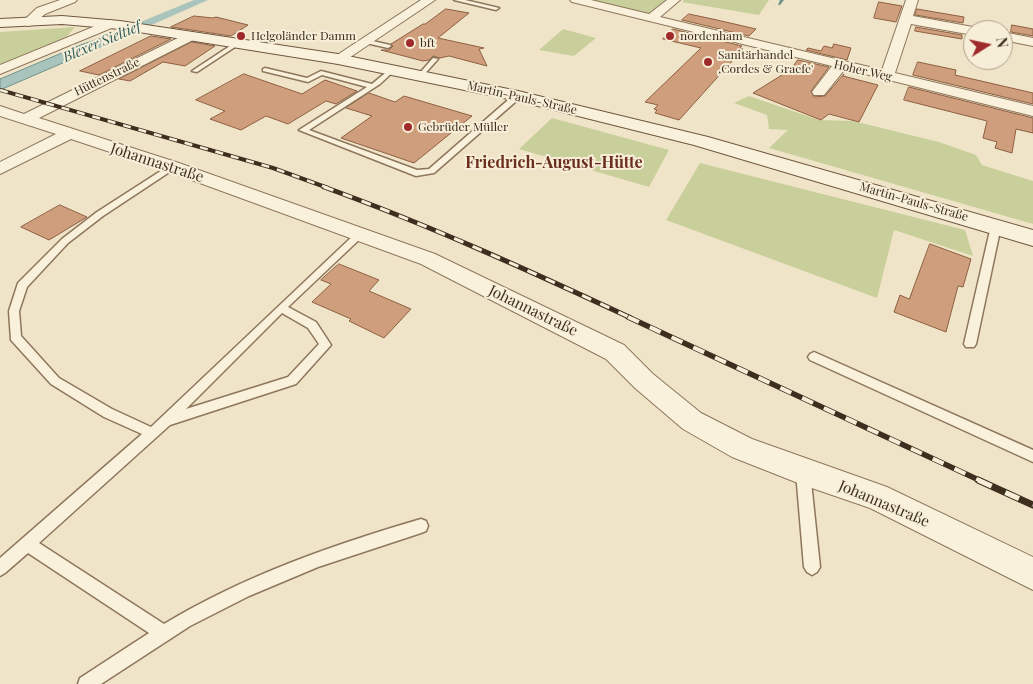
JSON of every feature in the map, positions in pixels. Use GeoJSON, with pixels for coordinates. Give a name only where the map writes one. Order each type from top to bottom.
{"type":"FeatureCollection","features":[{"type":"Feature","properties":{"kind":"street"},"geometry":{"type":"LineString","coordinates":[[28,22],[42,12],[71,0]]}},
{"type":"Feature","properties":{"kind":"street"},"geometry":{"type":"LineString","coordinates":[[338,59],[429,0]]}},
{"type":"Feature","properties":{"kind":"street","name":"Hoher Weg"},"geometry":{"type":"LineString","coordinates":[[576,0],[1033,112]]}},
{"type":"Feature","properties":{"kind":"street"},"geometry":{"type":"LineString","coordinates":[[651,18],[674,0]]}},
{"type":"Feature","properties":{"kind":"street"},"geometry":{"type":"LineString","coordinates":[[887,76],[912,0]]}},
{"type":"Feature","properties":{"kind":"street"},"geometry":{"type":"LineString","coordinates":[[906,18],[963,29]]}},
{"type":"Feature","properties":{"kind":"street","name":"Martin-Pauls-Straße"},"geometry":{"type":"LineString","coordinates":[[0,23],[62,20],[115,24],[338,59],[518,96],[701,142],[1033,238]]}},
{"type":"Feature","properties":{"kind":"street"},"geometry":{"type":"LineString","coordinates":[[0,70],[115,24]]}},
{"type":"Feature","properties":{"kind":"street","name":"Hüttenstraße"},"geometry":{"type":"LineString","coordinates":[[25,119],[190,36]]}},
{"type":"Feature","properties":{"kind":"street"},"geometry":{"type":"LineString","coordinates":[[1013,38],[1033,42]]}},
{"type":"Feature","properties":{"kind":"street"},"geometry":{"type":"LineString","coordinates":[[819,92],[840,66]]}},
{"type":"Feature","properties":{"kind":"street","name":"Johannastraße"},"geometry":{"type":"LineString","coordinates":[[0,111],[173,167],[428,260],[616,352],[644,381],[692,420],[742,448],[803,472],[877,497],[990,551],[1033,574]]}},
{"type":"Feature","properties":{"kind":"street"},"geometry":{"type":"LineString","coordinates":[[0,169],[69,134]]}},
{"type":"Feature","properties":{"kind":"lane"},"geometry":{"type":"LineString","coordinates":[[457,0],[496,8]]}},
{"type":"Feature","properties":{"kind":"lane"},"geometry":{"type":"LineString","coordinates":[[364,41],[388,46]]}},
{"type":"Feature","properties":{"kind":"lane"},"geometry":{"type":"LineString","coordinates":[[195,71],[238,43]]}},
{"type":"Feature","properties":{"kind":"lane"},"geometry":{"type":"LineString","coordinates":[[420,76],[434,59]]}},
{"type":"Feature","properties":{"kind":"lane"},"geometry":{"type":"LineString","coordinates":[[265,70],[308,80],[322,73],[373,86]]}},
{"type":"Feature","properties":{"kind":"lane"},"geometry":{"type":"LineString","coordinates":[[392,70],[373,86],[303,130],[416,173],[431,171],[518,96]]}},
{"type":"Feature","properties":{"kind":"lane"},"geometry":{"type":"LineString","coordinates":[[152,433],[108,413],[55,381],[15,337],[14,311],[22,286],[65,241],[100,214],[173,167]]}},
{"type":"Feature","properties":{"kind":"lane"},"geometry":{"type":"LineString","coordinates":[[970,344],[996,226]]}},
{"type":"Feature","properties":{"kind":"lane"},"geometry":{"type":"LineString","coordinates":[[0,568],[165,422],[281,308],[360,234]]}},
{"type":"Feature","properties":{"kind":"lane"},"geometry":{"type":"LineString","coordinates":[[165,422],[292,381],[325,345],[312,325],[281,308]]}},
{"type":"Feature","properties":{"kind":"lane"},"geometry":{"type":"LineString","coordinates":[[814,357],[1033,456]]}},
{"type":"Feature","properties":{"kind":"lane"},"geometry":{"type":"LineString","coordinates":[[803,472],[812,567]]}},
{"type":"Feature","properties":{"kind":"lane"},"geometry":{"type":"LineString","coordinates":[[86,684],[164,633],[218,603],[313,562],[363,543],[421,526]]}},
{"type":"Feature","properties":{"kind":"lane"},"geometry":{"type":"LineString","coordinates":[[27,544],[164,633]]}},
{"type":"Feature","properties":{"kind":"green space"},"geometry":{"type":"Polygon","coordinates":[[[589,0],[669,0],[651,15],[589,0]]]}},
{"type":"Feature","properties":{"kind":"green space"},"geometry":{"type":"Polygon","coordinates":[[[684,0],[769,0],[759,15],[682,2],[684,0]]]}},
{"type":"Feature","properties":{"kind":"green space"},"geometry":{"type":"Polygon","coordinates":[[[75,27],[64,40],[0,68],[0,32],[75,27]]]}},
{"type":"Feature","properties":{"kind":"green space"},"geometry":{"type":"Polygon","coordinates":[[[563,29],[596,38],[574,56],[539,50],[563,29]]]}},
{"type":"Feature","properties":{"kind":"green space"},"geometry":{"type":"Polygon","coordinates":[[[749,96],[819,120],[853,121],[939,142],[976,155],[982,165],[1033,181],[1033,224],[769,148],[788,130],[769,129],[767,115],[734,103],[749,96]]]}},
{"type":"Feature","properties":{"kind":"green space"},"geometry":{"type":"Polygon","coordinates":[[[552,118],[669,150],[649,187],[519,149],[552,118]]]}},
{"type":"Feature","properties":{"kind":"green space"},"geometry":{"type":"Polygon","coordinates":[[[700,163],[965,230],[973,256],[894,230],[877,298],[666,220],[700,163]]]}},
{"type":"Feature","properties":{"kind":"water"},"geometry":{"type":"Polygon","coordinates":[[[112,35],[123,37],[0,90],[0,79],[83,44],[112,35]]]}},
{"type":"Feature","properties":{"kind":"building"},"geometry":{"type":"Polygon","coordinates":[[[879,2],[902,6],[896,22],[874,18],[879,2]]]}},
{"type":"Feature","properties":{"kind":"building"},"geometry":{"type":"Polygon","coordinates":[[[446,9],[469,13],[438,38],[484,48],[479,49],[487,66],[449,56],[440,58],[433,56],[429,60],[423,61],[381,50],[389,50],[393,46],[391,44],[446,9]]]}},
{"type":"Feature","properties":{"kind":"building"},"geometry":{"type":"Polygon","coordinates":[[[917,9],[964,17],[963,23],[915,15],[917,9]]]}},
{"type":"Feature","properties":{"kind":"building"},"geometry":{"type":"Polygon","coordinates":[[[689,14],[756,29],[749,36],[682,20],[689,14]]]}},
{"type":"Feature","properties":{"kind":"building"},"geometry":{"type":"Polygon","coordinates":[[[194,16],[216,17],[248,25],[231,36],[171,27],[194,16]]]}},
{"type":"Feature","properties":{"kind":"building"},"geometry":{"type":"Polygon","coordinates":[[[1013,25],[1033,29],[1033,36],[1013,32],[1013,25]]]}},
{"type":"Feature","properties":{"kind":"building"},"geometry":{"type":"Polygon","coordinates":[[[916,27],[962,35],[962,39],[915,31],[916,27]]]}},
{"type":"Feature","properties":{"kind":"building"},"geometry":{"type":"Polygon","coordinates":[[[673,29],[742,46],[739,49],[743,49],[679,120],[655,113],[657,110],[654,109],[658,105],[645,102],[701,48],[663,39],[673,29]]]}},
{"type":"Feature","properties":{"kind":"building"},"geometry":{"type":"Polygon","coordinates":[[[151,36],[171,39],[99,75],[80,71],[151,36]]]}},
{"type":"Feature","properties":{"kind":"building"},"geometry":{"type":"Polygon","coordinates":[[[192,42],[215,46],[185,66],[163,62],[130,81],[119,79],[192,42]]]}},
{"type":"Feature","properties":{"kind":"building"},"geometry":{"type":"Polygon","coordinates":[[[834,44],[851,48],[847,60],[806,50],[808,48],[821,51],[824,46],[832,48],[834,44]]]}},
{"type":"Feature","properties":{"kind":"building"},"geometry":{"type":"Polygon","coordinates":[[[798,60],[829,67],[811,91],[814,97],[825,96],[844,74],[843,76],[878,85],[859,122],[829,114],[821,120],[753,93],[790,70],[798,60]]]}},
{"type":"Feature","properties":{"kind":"building"},"geometry":{"type":"Polygon","coordinates":[[[918,62],[956,70],[955,75],[1033,93],[1033,104],[913,75],[918,62]]]}},
{"type":"Feature","properties":{"kind":"building"},"geometry":{"type":"Polygon","coordinates":[[[244,74],[302,94],[325,80],[357,91],[336,104],[326,101],[288,124],[266,116],[241,130],[210,119],[225,111],[196,100],[244,74]]]}},
{"type":"Feature","properties":{"kind":"building"},"geometry":{"type":"Polygon","coordinates":[[[909,87],[1033,118],[1033,133],[1016,129],[1012,153],[995,148],[997,142],[983,138],[987,121],[904,100],[909,87]]]}},
{"type":"Feature","properties":{"kind":"building","name":"Gebrüder Müller"},"geometry":{"type":"Polygon","coordinates":[[[369,93],[395,102],[404,96],[472,116],[414,163],[341,138],[372,116],[346,108],[369,93]]]}},
{"type":"Feature","properties":{"kind":"building"},"geometry":{"type":"Polygon","coordinates":[[[60,205],[87,217],[49,240],[21,227],[60,205]]]}},
{"type":"Feature","properties":{"kind":"building"},"geometry":{"type":"Polygon","coordinates":[[[930,244],[971,259],[963,287],[958,286],[946,332],[894,312],[900,295],[909,299],[930,244]]]}},
{"type":"Feature","properties":{"kind":"building"},"geometry":{"type":"Polygon","coordinates":[[[339,264],[379,280],[369,291],[411,309],[384,338],[349,321],[351,319],[312,302],[331,284],[321,280],[339,264]]]}},
{"type":"Feature","properties":{"kind":"waterway","name":"Blexer Sieltief"},"geometry":{"type":"LineString","coordinates":[[91,47],[203,0]]}},
{"type":"Feature","properties":{"kind":"waterway"},"geometry":{"type":"LineString","coordinates":[[779,4],[782,0]]}},
{"type":"Feature","properties":{"kind":"railway"},"geometry":{"type":"LineString","coordinates":[[0,90],[273,168],[328,188]]}},
{"type":"Feature","properties":{"kind":"railway"},"geometry":{"type":"LineString","coordinates":[[324,187],[441,233],[631,318]]}},
{"type":"Feature","properties":{"kind":"railway"},"geometry":{"type":"LineString","coordinates":[[628,317],[981,481]]}},
{"type":"Feature","properties":{"kind":"railway"},"geometry":{"type":"LineString","coordinates":[[978,480],[1033,505]]}},
{"type":"Feature","properties":{"kind":"place","name":"Helgoländer Damm"},"geometry":{"type":"Point","coordinates":[241,36]}},
{"type":"Feature","properties":{"kind":"place","name":"nordenham"},"geometry":{"type":"Point","coordinates":[670,36]}},
{"type":"Feature","properties":{"kind":"place","name":"bft"},"geometry":{"type":"Point","coordinates":[410,43]}},
{"type":"Feature","properties":{"kind":"place","name":"Sanitärhandel ,Cordes & Graefe'"},"geometry":{"type":"Point","coordinates":[708,62]}},
{"type":"Feature","properties":{"kind":"place","name":"Gebrüder Müller"},"geometry":{"type":"Point","coordinates":[408,127]}},
{"type":"Feature","properties":{"kind":"district","name":"Friedrich-August-Hütte"},"geometry":{"type":"Point","coordinates":[554,163]}}]}
